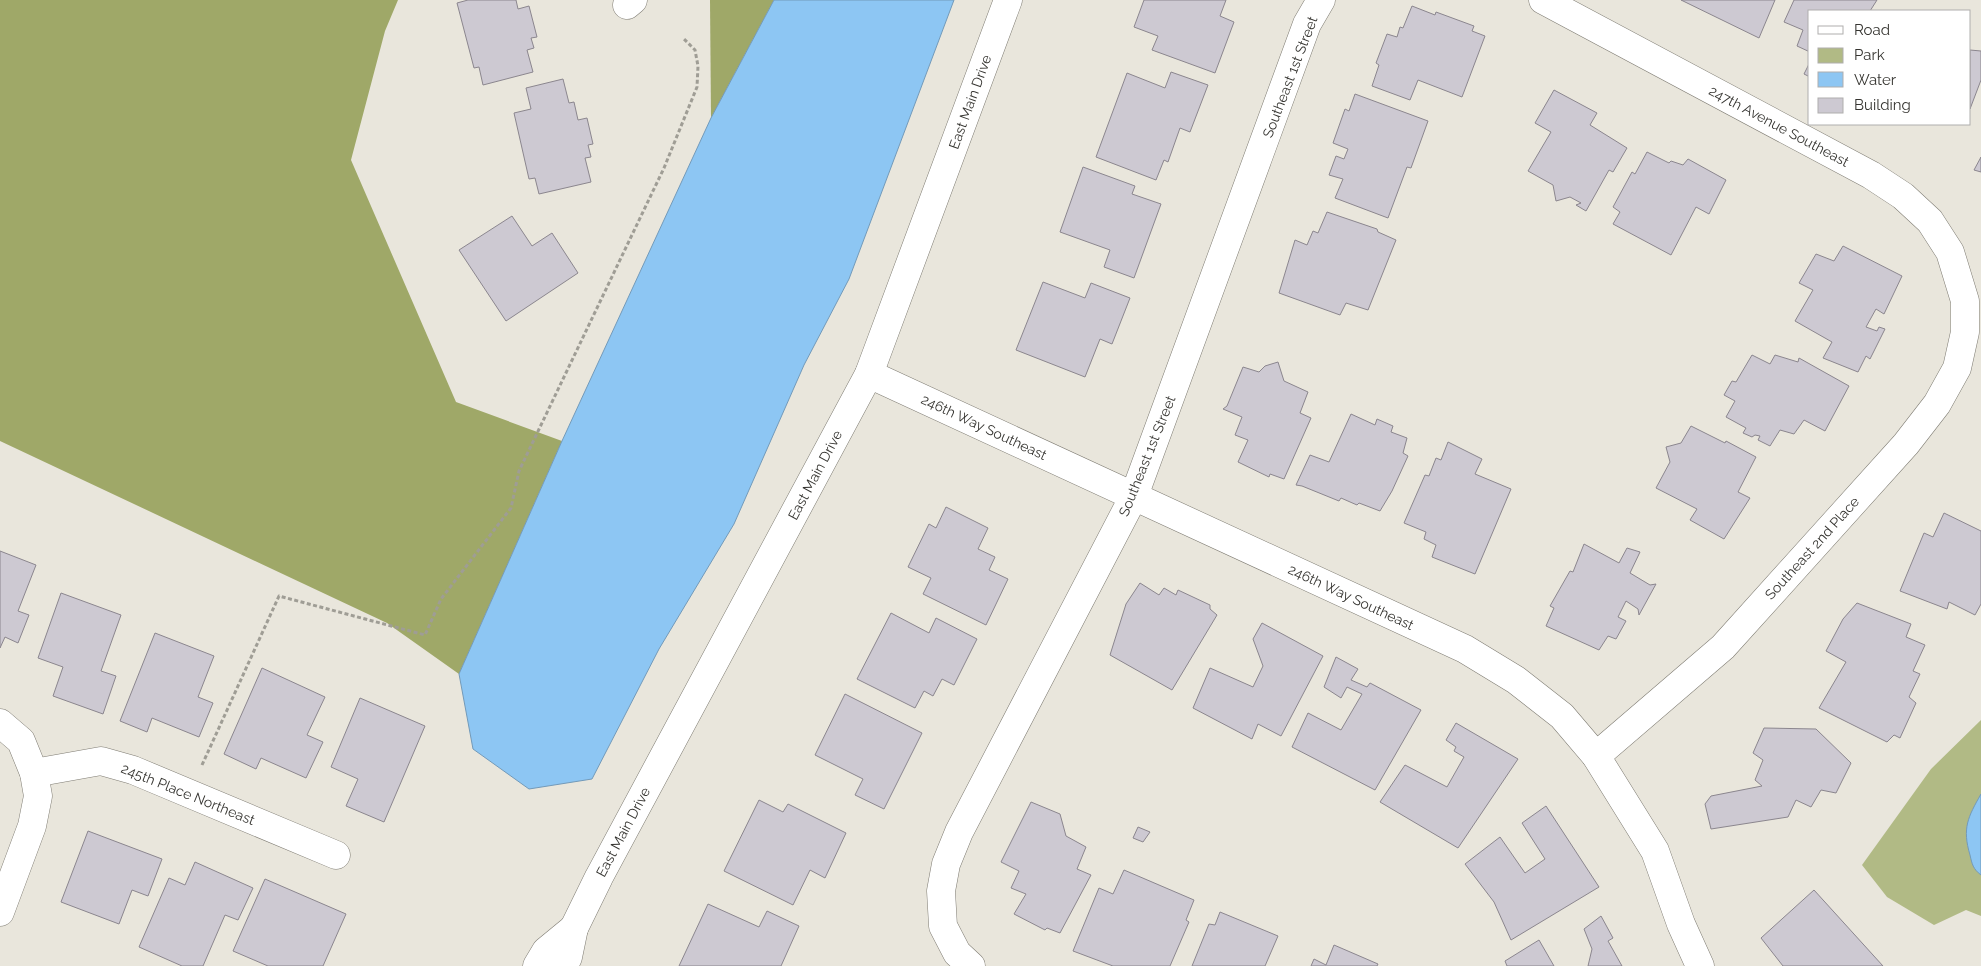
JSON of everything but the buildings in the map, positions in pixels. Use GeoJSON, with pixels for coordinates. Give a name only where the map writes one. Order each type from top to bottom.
{"type":"FeatureCollection","features":[{"type":"Feature","properties":{"kind":"street","name":"East Main Drive"},"geometry":{"type":"LineString","coordinates":[[564,966],[568,957],[574,928],[599,877],[869,374],[1008,0]]}},
{"type":"Feature","properties":{"kind":"street","name":"Southeast 1st Street"},"geometry":{"type":"LineString","coordinates":[[971,966],[957,953],[942,926],[942,891],[946,864],[959,832],[1134,496],[1307,24],[1321,0]]}},
{"type":"Feature","properties":{"kind":"street","name":"247th Avenue Southeast"},"geometry":{"type":"LineString","coordinates":[[1543,0],[1871,175],[1903,196],[1930,221],[1950,252],[1965,301]]}},
{"type":"Feature","properties":{"kind":"street","name":"Southeast 2nd Place"},"geometry":{"type":"LineString","coordinates":[[1596,756],[1723,647],[1906,444],[1937,404],[1957,368],[1965,332],[1965,301]]}},
{"type":"Feature","properties":{"kind":"street","name":"246th Way Southeast"},"geometry":{"type":"LineString","coordinates":[[869,374],[1465,649],[1516,680],[1562,716],[1596,756],[1655,851],[1681,924],[1700,966]]}},
{"type":"Feature","properties":{"kind":"street"},"geometry":{"type":"LineString","coordinates":[[0,723],[20,742],[34,773],[38,796],[32,826],[0,912]]}},
{"type":"Feature","properties":{"kind":"street","name":"245th Place Northeast"},"geometry":{"type":"LineString","coordinates":[[34,773],[101,761],[133,770],[336,855]]}},
{"type":"Feature","properties":{"kind":"street","name":"East Main Drive"},"geometry":{"type":"LineString","coordinates":[[537,966],[546,951],[574,928]]}},
{"type":"Feature","properties":{"kind":"path"},"geometry":{"type":"LineString","coordinates":[[189,793],[279,596],[425,635],[441,599],[511,508],[520,471],[664,168],[697,87],[698,66],[695,50],[683,38]]}},
{"type":"Feature","properties":{"kind":"green space"},"geometry":{"type":"Polygon","coordinates":[[[0,0],[398,0],[385,31],[351,160],[456,402],[562,441],[459,674],[387,623],[0,441],[0,0]]]}},
{"type":"Feature","properties":{"kind":"green space"},"geometry":{"type":"Polygon","coordinates":[[[710,0],[774,0],[711,118],[710,0]]]}},
{"type":"Feature","properties":{"kind":"green space"},"geometry":{"type":"Polygon","coordinates":[[[1981,720],[1981,916],[1966,910],[1934,925],[1887,897],[1862,865],[1931,769],[1981,720]]]}},
{"type":"Feature","properties":{"kind":"water"},"geometry":{"type":"Polygon","coordinates":[[[774,0],[954,0],[849,279],[804,365],[734,524],[659,649],[592,779],[529,789],[473,749],[459,674],[562,441],[711,118],[774,0]]]}},
{"type":"Feature","properties":{"kind":"water"},"geometry":{"type":"Polygon","coordinates":[[[1981,794],[1981,875],[1972,864],[1967,830],[1970,816],[1981,794]]]}}]}
